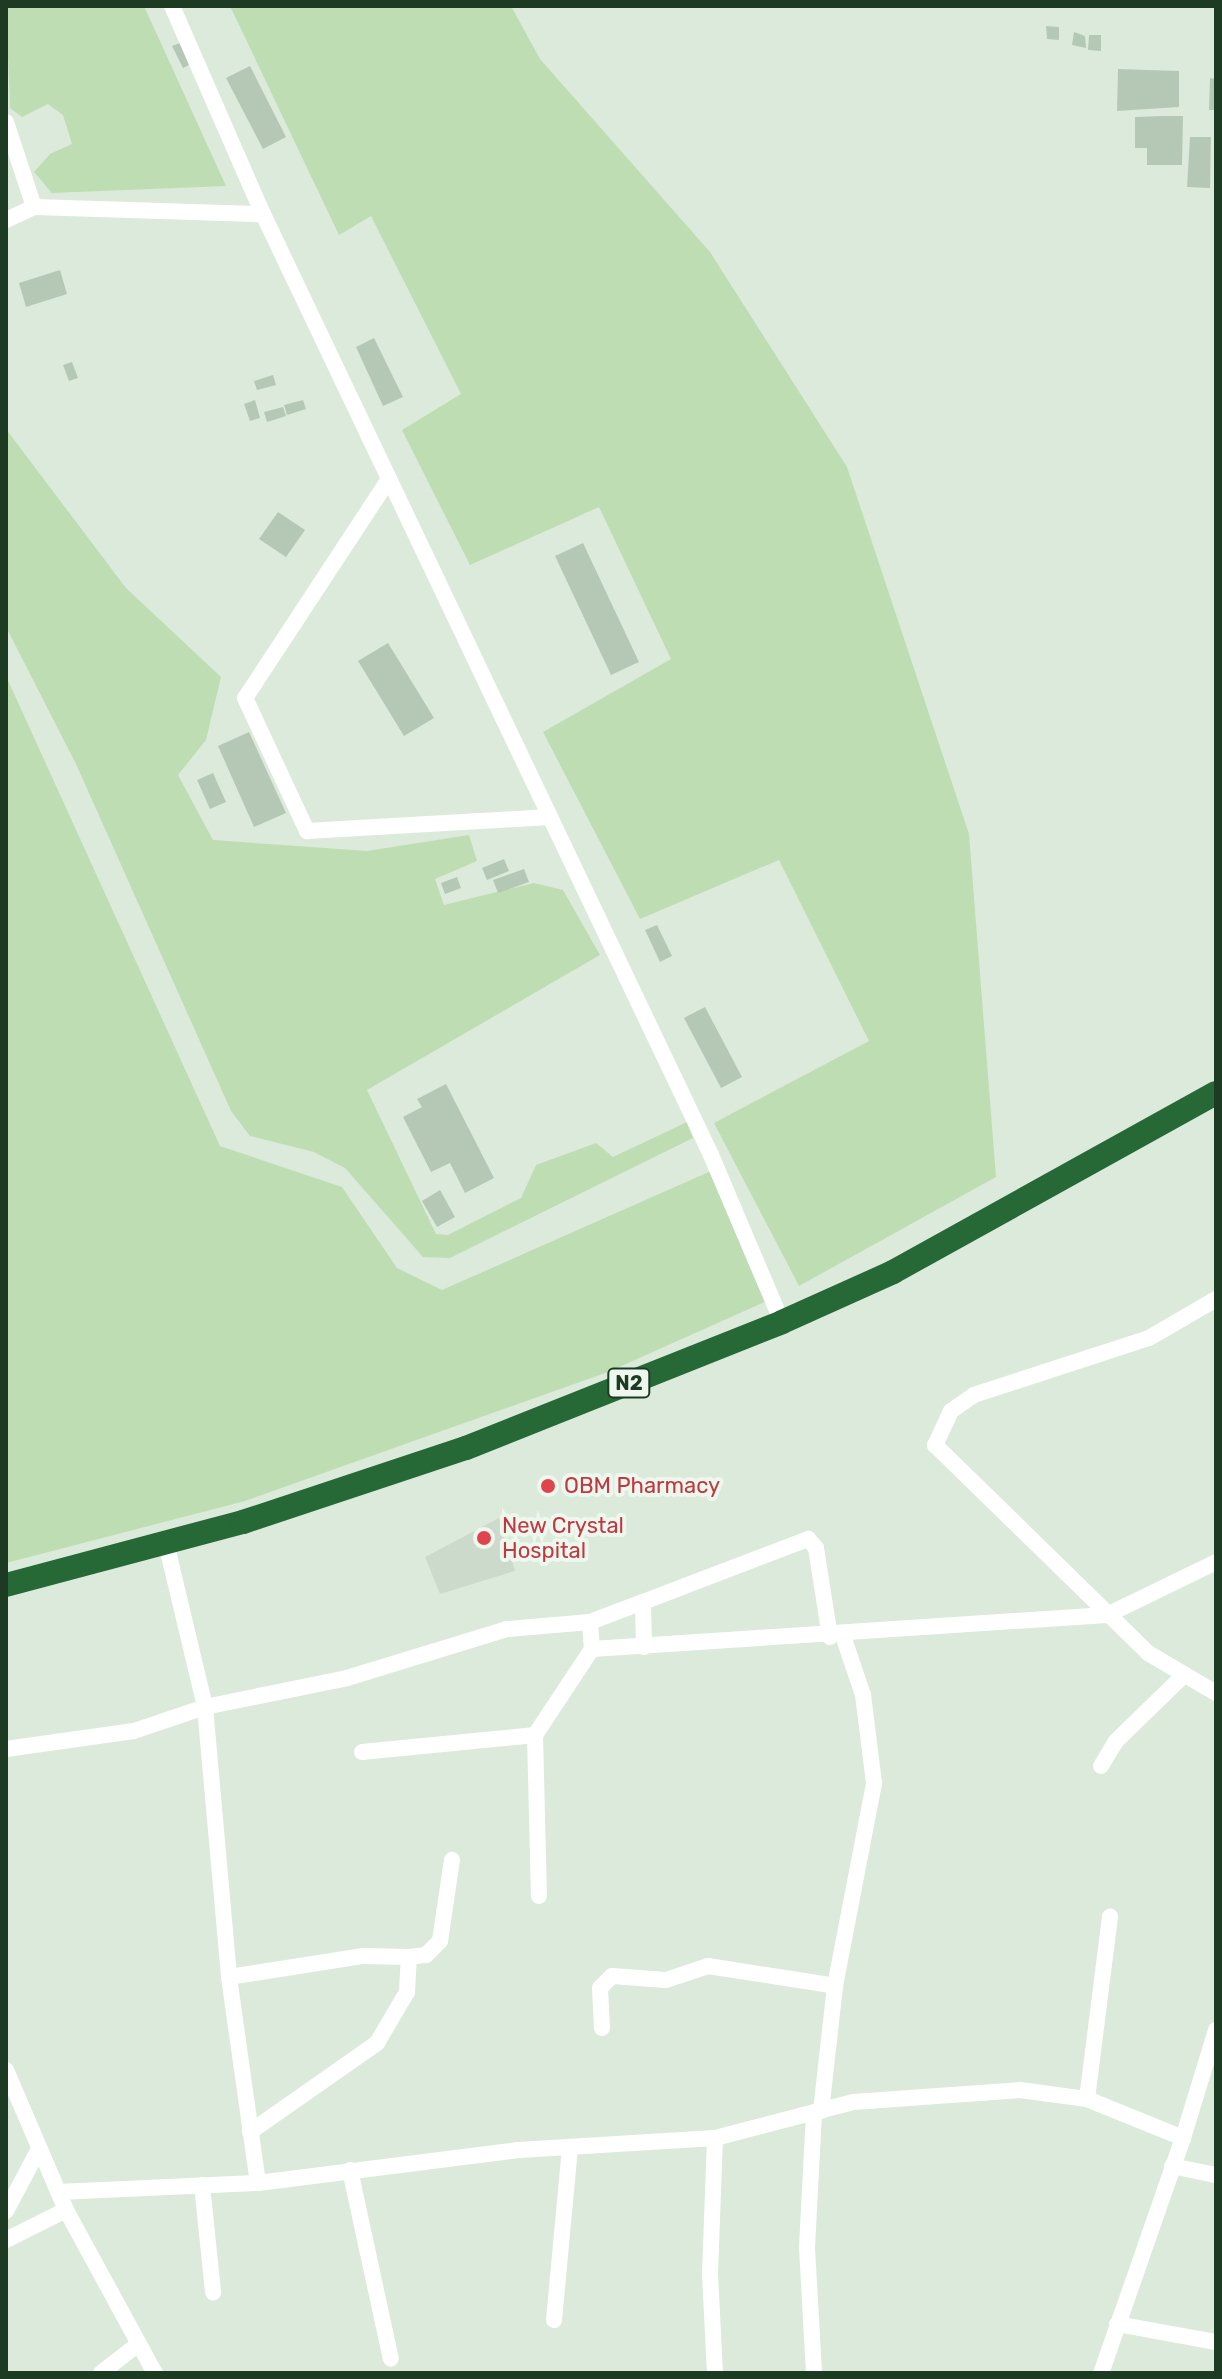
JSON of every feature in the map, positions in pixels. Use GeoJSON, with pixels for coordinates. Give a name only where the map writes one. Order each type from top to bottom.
{"type":"FeatureCollection","features":[{"type":"Feature","properties":{"kind":"highway","name":"N2"},"geometry":{"type":"LineString","coordinates":[[6,1585],[166,1543],[466,1448],[782,1322],[893,1272],[1216,1093]]}},
{"type":"Feature","properties":{"kind":"street"},"geometry":{"type":"LineString","coordinates":[[172,6],[263,214],[711,1155],[782,1322]]}},
{"type":"Feature","properties":{"kind":"street"},"geometry":{"type":"LineString","coordinates":[[6,122],[34,207]]}},
{"type":"Feature","properties":{"kind":"street"},"geometry":{"type":"LineString","coordinates":[[6,220],[34,207],[263,214]]}},
{"type":"Feature","properties":{"kind":"street"},"geometry":{"type":"LineString","coordinates":[[389,479],[245,698],[307,831],[550,817]]}},
{"type":"Feature","properties":{"kind":"street"},"geometry":{"type":"LineString","coordinates":[[1216,1299],[1149,1338],[974,1395],[951,1411],[935,1439],[1107,1615],[1183,1676],[1216,1693]]}},
{"type":"Feature","properties":{"kind":"street"},"geometry":{"type":"LineString","coordinates":[[6,1749],[89,1741],[205,1707],[347,1678],[507,1629],[590,1622],[808,1539],[816,1548],[836,1637],[863,1695],[874,1783],[835,1986],[817,2112],[807,2247],[814,2373]]}},
{"type":"Feature","properties":{"kind":"street"},"geometry":{"type":"LineString","coordinates":[[166,1543],[205,1707],[229,1977],[258,2183]]}},
{"type":"Feature","properties":{"kind":"street"},"geometry":{"type":"LineString","coordinates":[[592,1649],[836,1637],[1107,1615],[1216,1562]]}},
{"type":"Feature","properties":{"kind":"street"},"geometry":{"type":"LineString","coordinates":[[643,1602],[644,1647]]}},
{"type":"Feature","properties":{"kind":"street"},"geometry":{"type":"LineString","coordinates":[[539,1896],[535,1735],[592,1649],[590,1622]]}},
{"type":"Feature","properties":{"kind":"street"},"geometry":{"type":"LineString","coordinates":[[1101,1766],[1116,1741],[1183,1676]]}},
{"type":"Feature","properties":{"kind":"street"},"geometry":{"type":"LineString","coordinates":[[362,1752],[535,1735]]}},
{"type":"Feature","properties":{"kind":"street"},"geometry":{"type":"LineString","coordinates":[[229,1977],[363,1956],[426,1955],[440,1941],[452,1860]]}},
{"type":"Feature","properties":{"kind":"street"},"geometry":{"type":"LineString","coordinates":[[1087,2099],[1110,1916]]}},
{"type":"Feature","properties":{"kind":"street"},"geometry":{"type":"LineString","coordinates":[[250,2132],[377,2043],[407,1992],[409,1957]]}},
{"type":"Feature","properties":{"kind":"street"},"geometry":{"type":"LineString","coordinates":[[602,2028],[600,1988],[612,1976],[666,1980],[708,1966],[835,1986]]}},
{"type":"Feature","properties":{"kind":"street"},"geometry":{"type":"LineString","coordinates":[[1101,2373],[1183,2138],[1216,2030]]}},
{"type":"Feature","properties":{"kind":"street"},"geometry":{"type":"LineString","coordinates":[[6,2070],[66,2210],[155,2373]]}},
{"type":"Feature","properties":{"kind":"street"},"geometry":{"type":"LineString","coordinates":[[58,2192],[258,2183],[570,2147],[715,2138],[817,2112],[959,2091],[1087,2099],[1183,2138]]}},
{"type":"Feature","properties":{"kind":"street"},"geometry":{"type":"LineString","coordinates":[[715,2138],[710,2274],[715,2373]]}},
{"type":"Feature","properties":{"kind":"street"},"geometry":{"type":"LineString","coordinates":[[554,2320],[570,2147]]}},
{"type":"Feature","properties":{"kind":"street"},"geometry":{"type":"LineString","coordinates":[[6,2211],[39,2149]]}},
{"type":"Feature","properties":{"kind":"street"},"geometry":{"type":"LineString","coordinates":[[1172,2166],[1216,2175]]}},
{"type":"Feature","properties":{"kind":"street"},"geometry":{"type":"LineString","coordinates":[[350,2170],[391,2359]]}},
{"type":"Feature","properties":{"kind":"street"},"geometry":{"type":"LineString","coordinates":[[202,2185],[213,2292]]}},
{"type":"Feature","properties":{"kind":"street"},"geometry":{"type":"LineString","coordinates":[[6,2240],[66,2210]]}},
{"type":"Feature","properties":{"kind":"street"},"geometry":{"type":"LineString","coordinates":[[1117,2324],[1216,2342]]}},
{"type":"Feature","properties":{"kind":"street"},"geometry":{"type":"LineString","coordinates":[[101,2373],[137,2345]]}},
{"type":"Feature","properties":{"kind":"shaded area","name":"New Crystal Hospital"},"geometry":{"type":"Polygon","coordinates":[[[499,1518],[515,1571],[440,1594],[425,1557],[499,1518]]]}},
{"type":"Feature","properties":{"kind":"green space"},"geometry":{"type":"Polygon","coordinates":[[[6,6],[144,6],[226,186],[52,193],[34,172],[50,154],[72,144],[63,115],[48,104],[22,117],[10,108],[6,6]]]}},
{"type":"Feature","properties":{"kind":"green space"},"geometry":{"type":"Polygon","coordinates":[[[230,6],[511,6],[540,59],[710,252],[847,467],[969,834],[996,1177],[799,1286],[714,1123],[869,1041],[779,860],[640,919],[543,732],[671,659],[599,507],[470,565],[402,430],[461,394],[371,216],[339,235],[230,6]]]}},
{"type":"Feature","properties":{"kind":"green space"},"geometry":{"type":"Polygon","coordinates":[[[6,429],[126,588],[221,677],[206,740],[178,775],[213,840],[367,851],[469,835],[477,861],[435,879],[444,905],[534,883],[563,890],[600,955],[367,1090],[436,1234],[448,1235],[521,1198],[536,1165],[596,1143],[613,1157],[687,1122],[693,1138],[450,1258],[423,1257],[345,1168],[314,1152],[250,1136],[231,1111],[76,764],[6,627],[6,429]]]}},
{"type":"Feature","properties":{"kind":"green space"},"geometry":{"type":"Polygon","coordinates":[[[6,676],[220,1146],[342,1187],[397,1268],[442,1290],[711,1171],[767,1301],[608,1372],[245,1501],[6,1563],[6,676]]]}},
{"type":"Feature","properties":{"kind":"building"},"geometry":{"type":"Polygon","coordinates":[[[1046,26],[1059,27],[1059,40],[1047,39],[1046,26]]]}},
{"type":"Feature","properties":{"kind":"building"},"geometry":{"type":"Polygon","coordinates":[[[1074,32],[1085,36],[1086,48],[1072,45],[1074,32]]]}},
{"type":"Feature","properties":{"kind":"building"},"geometry":{"type":"Polygon","coordinates":[[[1089,35],[1101,35],[1101,51],[1088,50],[1089,35]]]}},
{"type":"Feature","properties":{"kind":"building"},"geometry":{"type":"Polygon","coordinates":[[[180,43],[191,64],[183,68],[172,46],[180,43]]]}},
{"type":"Feature","properties":{"kind":"building"},"geometry":{"type":"Polygon","coordinates":[[[250,66],[286,137],[263,149],[226,78],[250,66]]]}},
{"type":"Feature","properties":{"kind":"building"},"geometry":{"type":"Polygon","coordinates":[[[1118,69],[1179,71],[1179,107],[1117,111],[1118,69]]]}},
{"type":"Feature","properties":{"kind":"building"},"geometry":{"type":"Polygon","coordinates":[[[1210,78],[1216,79],[1216,110],[1209,110],[1210,78]]]}},
{"type":"Feature","properties":{"kind":"building"},"geometry":{"type":"Polygon","coordinates":[[[1183,116],[1182,165],[1147,165],[1147,148],[1135,148],[1135,117],[1183,116]]]}},
{"type":"Feature","properties":{"kind":"building"},"geometry":{"type":"Polygon","coordinates":[[[1190,137],[1211,137],[1210,188],[1187,187],[1190,137]]]}},
{"type":"Feature","properties":{"kind":"building"},"geometry":{"type":"Polygon","coordinates":[[[60,270],[67,294],[26,307],[19,283],[60,270]]]}},
{"type":"Feature","properties":{"kind":"building"},"geometry":{"type":"Polygon","coordinates":[[[374,338],[403,397],[383,406],[356,347],[374,338]]]}},
{"type":"Feature","properties":{"kind":"building"},"geometry":{"type":"Polygon","coordinates":[[[72,362],[78,378],[69,381],[63,365],[72,362]]]}},
{"type":"Feature","properties":{"kind":"building"},"geometry":{"type":"Polygon","coordinates":[[[273,375],[276,385],[257,390],[254,381],[273,375]]]}},
{"type":"Feature","properties":{"kind":"building"},"geometry":{"type":"Polygon","coordinates":[[[255,400],[260,418],[250,421],[244,404],[255,400]]]}},
{"type":"Feature","properties":{"kind":"building"},"geometry":{"type":"Polygon","coordinates":[[[303,400],[306,409],[287,415],[284,405],[303,400]]]}},
{"type":"Feature","properties":{"kind":"building"},"geometry":{"type":"Polygon","coordinates":[[[283,407],[286,416],[267,422],[264,412],[283,407]]]}},
{"type":"Feature","properties":{"kind":"building"},"geometry":{"type":"Polygon","coordinates":[[[278,512],[305,530],[286,557],[259,539],[278,512]]]}},
{"type":"Feature","properties":{"kind":"building"},"geometry":{"type":"Polygon","coordinates":[[[583,543],[639,662],[611,675],[555,556],[583,543]]]}},
{"type":"Feature","properties":{"kind":"building"},"geometry":{"type":"Polygon","coordinates":[[[388,643],[434,718],[404,736],[358,661],[388,643]]]}},
{"type":"Feature","properties":{"kind":"building"},"geometry":{"type":"Polygon","coordinates":[[[249,732],[286,813],[254,827],[218,746],[249,732]]]}},
{"type":"Feature","properties":{"kind":"building"},"geometry":{"type":"Polygon","coordinates":[[[213,773],[226,802],[210,809],[197,780],[213,773]]]}},
{"type":"Feature","properties":{"kind":"building"},"geometry":{"type":"Polygon","coordinates":[[[504,859],[509,871],[487,880],[482,868],[504,859]]]}},
{"type":"Feature","properties":{"kind":"building"},"geometry":{"type":"Polygon","coordinates":[[[524,869],[529,882],[498,893],[493,880],[524,869]]]}},
{"type":"Feature","properties":{"kind":"building"},"geometry":{"type":"Polygon","coordinates":[[[457,877],[461,888],[445,894],[441,883],[457,877]]]}},
{"type":"Feature","properties":{"kind":"building"},"geometry":{"type":"Polygon","coordinates":[[[657,925],[672,956],[660,962],[645,930],[657,925]]]}},
{"type":"Feature","properties":{"kind":"building"},"geometry":{"type":"Polygon","coordinates":[[[705,1007],[742,1077],[721,1088],[684,1018],[705,1007]]]}},
{"type":"Feature","properties":{"kind":"building"},"geometry":{"type":"Polygon","coordinates":[[[446,1084],[494,1178],[465,1193],[450,1163],[431,1172],[403,1117],[422,1107],[417,1099],[446,1084]]]}},
{"type":"Feature","properties":{"kind":"building"},"geometry":{"type":"Polygon","coordinates":[[[440,1190],[455,1217],[437,1227],[422,1201],[440,1190]]]}},
{"type":"Feature","properties":{"kind":"place","name":"OBM Pharmacy"},"geometry":{"type":"Point","coordinates":[548,1486]}},
{"type":"Feature","properties":{"kind":"place","name":"New Crystal Hospital"},"geometry":{"type":"Point","coordinates":[484,1538]}}]}
